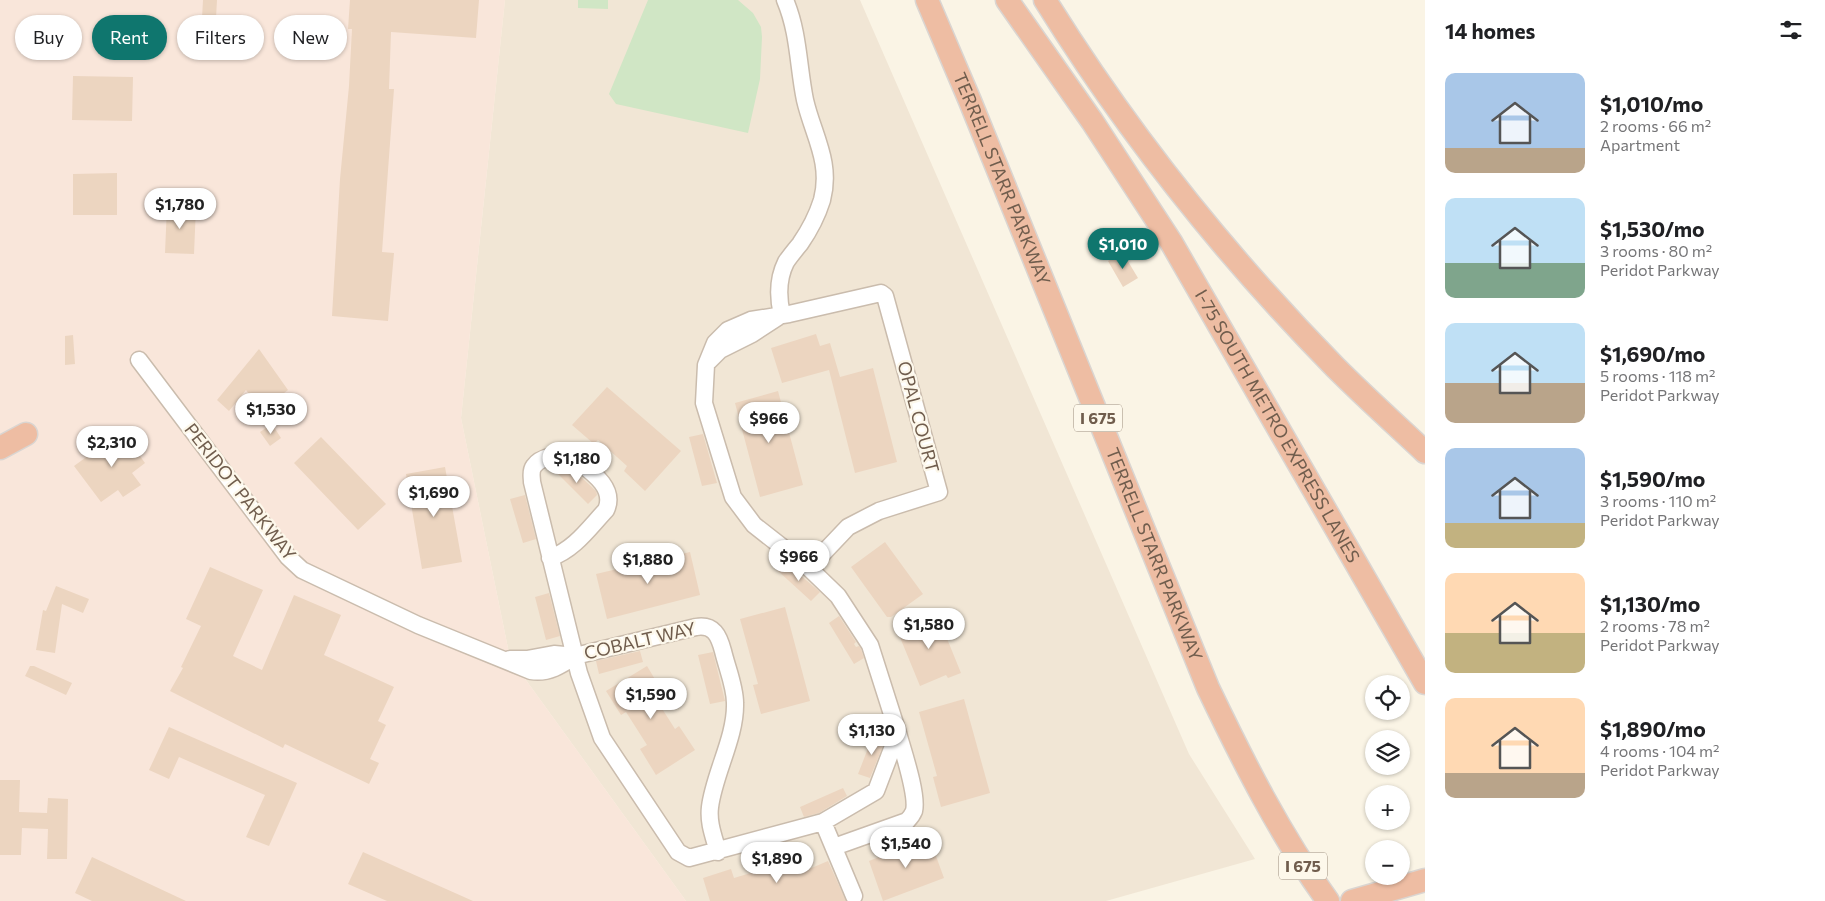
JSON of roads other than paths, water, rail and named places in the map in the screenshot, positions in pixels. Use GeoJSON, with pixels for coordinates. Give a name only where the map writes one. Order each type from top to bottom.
{"type":"FeatureCollection","features":[{"type":"Feature","properties":{"kind":"highway"},"geometry":{"type":"LineString","coordinates":[[922,0],[947,44]]}},
{"type":"Feature","properties":{"kind":"highway","name":"TERRELL STARR PARKWAY"},"geometry":{"type":"LineString","coordinates":[[927,0],[947,44],[1189,643],[1234,742],[1281,829],[1328,901]]}},
{"type":"Feature","properties":{"kind":"highway"},"geometry":{"type":"LineString","coordinates":[[1007,0],[1092,121]]}},
{"type":"Feature","properties":{"kind":"highway"},"geometry":{"type":"LineString","coordinates":[[1021,0],[1092,121]]}},
{"type":"Feature","properties":{"kind":"highway"},"geometry":{"type":"LineString","coordinates":[[1045,0],[1103,87],[1162,167],[1231,252],[1335,366],[1425,452]]}},
{"type":"Feature","properties":{"kind":"highway","name":"I-75 SOUTH METRO EXPRESS LANES"},"geometry":{"type":"LineString","coordinates":[[1092,121],[1170,242],[1425,683]]}},
{"type":"Feature","properties":{"kind":"highway"},"geometry":{"type":"LineString","coordinates":[[0,448],[26,434]]}},
{"type":"Feature","properties":{"kind":"highway"},"geometry":{"type":"LineString","coordinates":[[1352,901],[1425,880]]}},
{"type":"Feature","properties":{"kind":"street"},"geometry":{"type":"LineString","coordinates":[[785,0],[796,33],[805,100],[821,148],[824,191],[816,216],[784,267],[780,290],[782,315],[751,320],[728,330],[714,343],[706,365],[704,403],[733,497],[754,525],[809,568],[838,596],[870,645],[898,733],[914,799],[912,816],[907,821],[834,847]]}},
{"type":"Feature","properties":{"kind":"street","name":"OPAL COURT"},"geometry":{"type":"LineString","coordinates":[[782,315],[881,293],[885,296],[939,492],[879,511],[848,527],[809,568]]}},
{"type":"Feature","properties":{"kind":"street","name":"PERIDOT PARKWAY"},"geometry":{"type":"LineString","coordinates":[[139,360],[288,557],[302,570],[418,625],[535,671],[559,667],[575,656]]}},
{"type":"Feature","properties":{"kind":"street"},"geometry":{"type":"LineString","coordinates":[[550,558],[564,553],[574,544],[606,510],[608,503],[609,496],[604,485],[572,456],[567,454],[558,455],[539,462],[534,466],[532,482],[550,558],[575,656],[602,738],[678,852],[689,858],[718,852],[823,822],[876,791],[898,733]]}},
{"type":"Feature","properties":{"kind":"street","name":"COBALT WAY"},"geometry":{"type":"LineString","coordinates":[[575,656],[696,627],[705,626],[715,631],[720,641],[735,702],[733,722],[710,808],[710,826],[718,852]]}},
{"type":"Feature","properties":{"kind":"street"},"geometry":{"type":"LineString","coordinates":[[823,822],[854,896]]}}]}
